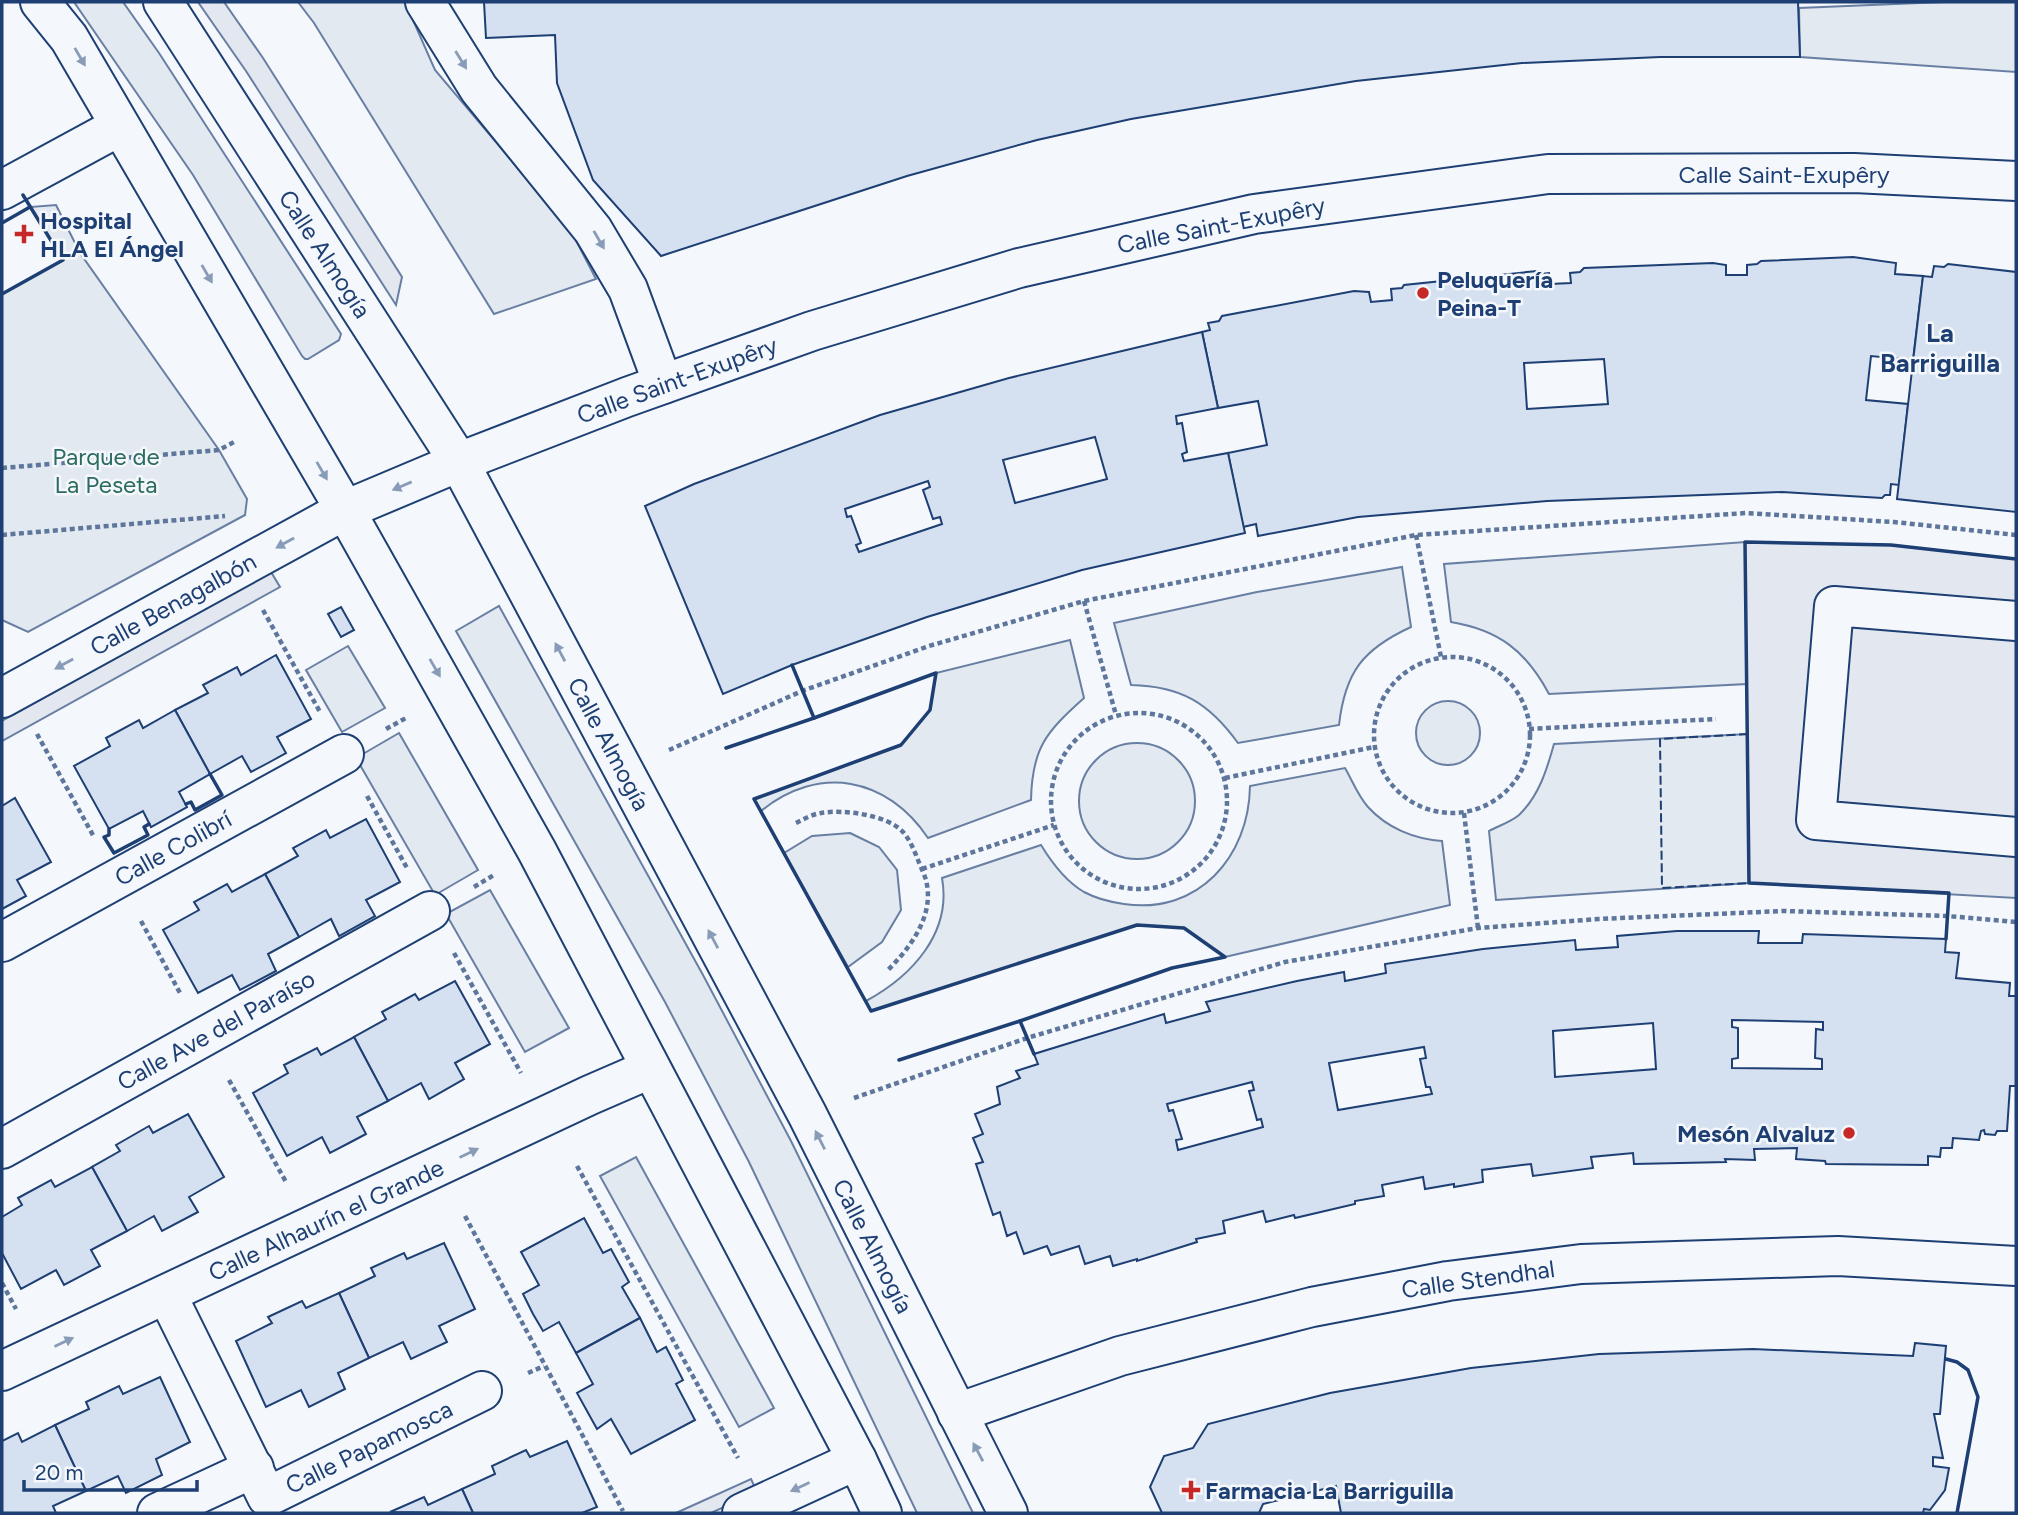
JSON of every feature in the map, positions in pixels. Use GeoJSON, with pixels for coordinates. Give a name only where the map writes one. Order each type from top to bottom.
{"type":"FeatureCollection","features":[{"type":"Feature","properties":{"kind":"street"},"geometry":{"type":"LineString","coordinates":[[40,2],[69,38],[449,693],[537,851],[857,1460],[882,1513]]}},
{"type":"Feature","properties":{"kind":"street","name":"Calle Almogía"},"geometry":{"type":"LineString","coordinates":[[163,2],[459,463],[807,1114],[1008,1513]]}},
{"type":"Feature","properties":{"kind":"street"},"geometry":{"type":"LineString","coordinates":[[425,2],[480,89],[593,230],[628,289],[663,384]]}},
{"type":"Feature","properties":{"kind":"street"},"geometry":{"type":"LineString","coordinates":[[2,190],[120,126]]}},
{"type":"Feature","properties":{"kind":"street","name":"Calle Saint-Exupêry"},"geometry":{"type":"LineString","coordinates":[[345,510],[663,384],[812,331],[1019,268],[1254,214],[1548,174],[1854,173],[2016,181]]}},
{"type":"Feature","properties":{"kind":"street","name":"Calle Benagalbón"},"geometry":{"type":"LineString","coordinates":[[2,698],[345,510]]}},
{"type":"Feature","properties":{"kind":"street"},"geometry":{"type":"LineString","coordinates":[[2016,621],[1834,606],[1816,820],[2016,837]]}},
{"type":"Feature","properties":{"kind":"street","name":"Calle Colibrí"},"geometry":{"type":"LineString","coordinates":[[2,942],[344,754]]}},
{"type":"Feature","properties":{"kind":"street","name":"Calle Ave del Paraíso"},"geometry":{"type":"LineString","coordinates":[[2,1149],[430,911]]}},
{"type":"Feature","properties":{"kind":"street","name":"Calle Alhaurín el Grande"},"geometry":{"type":"LineString","coordinates":[[2,1371],[650,1069]]}},
{"type":"Feature","properties":{"kind":"street","name":"Calle Stendhal"},"geometry":{"type":"LineString","coordinates":[[957,1413],[1120,1356],[1312,1307],[1448,1281],[1581,1264],[1798,1257],[1838,1256],[2016,1266]]}},
{"type":"Feature","properties":{"kind":"street"},"geometry":{"type":"LineString","coordinates":[[167,1295],[254,1468]]}},
{"type":"Feature","properties":{"kind":"street","name":"Calle Papamosca"},"geometry":{"type":"LineString","coordinates":[[157,1513],[254,1468],[267,1497],[482,1391]]}},
{"type":"Feature","properties":{"kind":"street"},"geometry":{"type":"LineString","coordinates":[[742,1513],[857,1460]]}},
{"type":"Feature","properties":{"kind":"path"},"geometry":{"type":"LineString","coordinates":[[2,468],[219,450],[234,442]]}},
{"type":"Feature","properties":{"kind":"path"},"geometry":{"type":"LineString","coordinates":[[623,770],[803,691],[929,646],[1084,601],[1416,536],[1746,513],[1894,522],[2016,535]]}},
{"type":"Feature","properties":{"kind":"path"},"geometry":{"type":"LineString","coordinates":[[2,535],[232,516]]}},
{"type":"Feature","properties":{"kind":"path"},"geometry":{"type":"LineString","coordinates":[[1416,536],[1441,657]]}},
{"type":"Feature","properties":{"kind":"path"},"geometry":{"type":"LineString","coordinates":[[1084,601],[1116,715]]}},
{"type":"Feature","properties":{"kind":"path"},"geometry":{"type":"LineString","coordinates":[[260,605],[527,1083]]}},
{"type":"Feature","properties":{"kind":"path"},"geometry":{"type":"LineString","coordinates":[[1441,657],[1468,658],[1494,668],[1514,686],[1527,710],[1529,729],[1531,737],[1525,764],[1511,786],[1491,804],[1464,813],[1440,813],[1416,806],[1395,790],[1381,770],[1374,747],[1373,722],[1381,698],[1396,679],[1417,664],[1441,657]]}},
{"type":"Feature","properties":{"kind":"path"},"geometry":{"type":"LineString","coordinates":[[344,754],[449,693]]}},
{"type":"Feature","properties":{"kind":"path"},"geometry":{"type":"LineString","coordinates":[[1144,712],[1171,719],[1195,732],[1213,752],[1225,778],[1228,808],[1220,838],[1202,864],[1177,881],[1147,889],[1116,887],[1089,873],[1067,853],[1054,825],[1050,797],[1056,770],[1070,745],[1091,727],[1116,715],[1144,712]]}},
{"type":"Feature","properties":{"kind":"path"},"geometry":{"type":"LineString","coordinates":[[1529,729],[1716,719]]}},
{"type":"Feature","properties":{"kind":"path"},"geometry":{"type":"LineString","coordinates":[[35,730],[292,1193]]}},
{"type":"Feature","properties":{"kind":"path"},"geometry":{"type":"LineString","coordinates":[[1225,778],[1374,747]]}},
{"type":"Feature","properties":{"kind":"path"},"geometry":{"type":"LineString","coordinates":[[796,822],[820,813],[849,812],[880,818],[901,829],[913,845],[928,886],[927,905],[919,929],[906,952],[888,970]]}},
{"type":"Feature","properties":{"kind":"path"},"geometry":{"type":"LineString","coordinates":[[1464,813],[1478,928]]}},
{"type":"Feature","properties":{"kind":"path"},"geometry":{"type":"LineString","coordinates":[[922,869],[1054,825]]}},
{"type":"Feature","properties":{"kind":"path"},"geometry":{"type":"LineString","coordinates":[[430,911],[537,851]]}},
{"type":"Feature","properties":{"kind":"path"},"geometry":{"type":"LineString","coordinates":[[807,1114],[1027,1038],[1285,962],[1478,928],[1599,919],[1783,911],[1947,916],[2016,922]]}},
{"type":"Feature","properties":{"kind":"path"},"geometry":{"type":"LineString","coordinates":[[577,1166],[738,1458]]}},
{"type":"Feature","properties":{"kind":"path"},"geometry":{"type":"LineString","coordinates":[[465,1216],[623,1511]]}},
{"type":"Feature","properties":{"kind":"path"},"geometry":{"type":"LineString","coordinates":[[2,1283],[17,1312]]}},
{"type":"Feature","properties":{"kind":"green space"},"geometry":{"type":"Polygon","coordinates":[[[74,2],[123,2],[341,334],[339,340],[308,359],[302,356],[193,175],[74,2]]]}},
{"type":"Feature","properties":{"kind":"green space"},"geometry":{"type":"Polygon","coordinates":[[[298,2],[405,2],[435,70],[571,231],[596,279],[494,314],[314,23],[298,2]]]}},
{"type":"Feature","properties":{"kind":"green space"},"geometry":{"type":"Polygon","coordinates":[[[2016,2],[2016,72],[1800,57],[1799,8],[2016,2]]]}},
{"type":"Feature","properties":{"kind":"green space","name":"Parque de La Peseta"},"geometry":{"type":"Polygon","coordinates":[[[56,205],[80,253],[219,450],[247,499],[245,515],[28,632],[2,620],[2,294],[63,260],[30,207],[56,205]]]}},
{"type":"Feature","properties":{"kind":"green space"},"geometry":{"type":"Polygon","coordinates":[[[1745,542],[1747,684],[1549,694],[1531,666],[1509,645],[1483,631],[1451,622],[1444,564],[1745,542]]]}},
{"type":"Feature","properties":{"kind":"green space"},"geometry":{"type":"Polygon","coordinates":[[[1402,567],[1411,627],[1380,644],[1359,664],[1346,690],[1339,725],[1238,743],[1216,717],[1192,699],[1165,689],[1131,685],[1114,623],[1257,592],[1402,567]]]}},
{"type":"Feature","properties":{"kind":"green space"},"geometry":{"type":"Polygon","coordinates":[[[499,606],[703,975],[791,1141],[973,1513],[917,1513],[749,1162],[665,1002],[456,631],[499,606]]]}},
{"type":"Feature","properties":{"kind":"green space"},"geometry":{"type":"Polygon","coordinates":[[[1070,640],[1084,698],[1060,721],[1044,742],[1034,767],[1031,800],[928,838],[893,801],[872,790],[851,784],[829,783],[806,787],[783,796],[761,811],[754,799],[901,745],[930,710],[936,673],[1070,640]]]}},
{"type":"Feature","properties":{"kind":"green space"},"geometry":{"type":"Polygon","coordinates":[[[348,646],[385,708],[342,732],[306,670],[348,646]]]}},
{"type":"Feature","properties":{"kind":"green space"},"geometry":{"type":"Polygon","coordinates":[[[1442,701],[1454,701],[1471,710],[1478,721],[1478,745],[1471,756],[1454,765],[1442,765],[1430,760],[1421,751],[1416,739],[1416,727],[1421,715],[1430,706],[1442,701]]]}},
{"type":"Feature","properties":{"kind":"green space"},"geometry":{"type":"Polygon","coordinates":[[[399,733],[478,870],[435,895],[356,758],[399,733]]]}},
{"type":"Feature","properties":{"kind":"green space"},"geometry":{"type":"Polygon","coordinates":[[[1748,734],[1749,883],[1496,900],[1489,831],[1516,817],[1526,808],[1541,782],[1554,744],[1748,734]]]}},
{"type":"Feature","properties":{"kind":"green space"},"geometry":{"type":"Polygon","coordinates":[[[1137,743],[1159,748],[1178,760],[1190,779],[1195,801],[1190,823],[1178,842],[1159,854],[1137,859],[1115,854],[1096,842],[1084,823],[1079,801],[1084,779],[1096,760],[1115,748],[1137,743]]]}},
{"type":"Feature","properties":{"kind":"green space"},"geometry":{"type":"Polygon","coordinates":[[[1345,768],[1364,803],[1384,821],[1411,835],[1442,841],[1450,905],[1225,957],[1184,928],[1137,925],[871,1011],[866,1001],[899,979],[925,951],[941,917],[942,878],[1041,845],[1065,877],[1077,888],[1094,897],[1124,904],[1151,905],[1175,900],[1196,890],[1214,876],[1229,857],[1240,836],[1247,812],[1250,786],[1345,768]]]}},
{"type":"Feature","properties":{"kind":"green space"},"geometry":{"type":"Polygon","coordinates":[[[850,833],[879,847],[897,870],[901,910],[882,942],[848,967],[784,853],[812,836],[850,833]]]}},
{"type":"Feature","properties":{"kind":"green space"},"geometry":{"type":"Polygon","coordinates":[[[490,890],[569,1028],[525,1052],[446,914],[490,890]]]}},
{"type":"Feature","properties":{"kind":"green space"},"geometry":{"type":"Polygon","coordinates":[[[636,1157],[774,1408],[739,1427],[600,1176],[636,1157]]]}},
{"type":"Feature","properties":{"kind":"shaded area"},"geometry":{"type":"Polygon","coordinates":[[[198,2],[224,2],[263,58],[402,277],[396,305],[246,71],[198,2]]]}},
{"type":"Feature","properties":{"kind":"shaded area"},"geometry":{"type":"Polygon","coordinates":[[[1745,542],[1891,545],[2016,559],[2016,898],[1749,883],[1745,542]]]}},
{"type":"Feature","properties":{"kind":"shaded area"},"geometry":{"type":"Polygon","coordinates":[[[271,572],[280,587],[2,741],[2,721],[271,572]]]}},
{"type":"Feature","properties":{"kind":"shaded area"},"geometry":{"type":"Polygon","coordinates":[[[751,1479],[757,1492],[711,1513],[676,1513],[751,1479]]]}},
{"type":"Feature","properties":{"kind":"building"},"geometry":{"type":"Polygon","coordinates":[[[484,2],[1798,2],[1800,57],[1660,57],[1522,63],[1356,81],[1131,119],[1037,140],[907,176],[661,256],[593,180],[557,83],[555,35],[486,38],[484,2]]]}},
{"type":"Feature","properties":{"kind":"building"},"geometry":{"type":"Polygon","coordinates":[[[1853,257],[1896,263],[1895,274],[1923,276],[1913,360],[1871,356],[1866,400],[1908,404],[1899,485],[1891,484],[1890,495],[1882,498],[1782,492],[1547,501],[1358,517],[1258,536],[1256,524],[1243,527],[1228,453],[1267,445],[1258,401],[1218,408],[1202,332],[1210,330],[1208,323],[1219,321],[1222,316],[1354,291],[1369,292],[1371,302],[1392,300],[1391,289],[1402,288],[1404,285],[1537,271],[1540,274],[1549,273],[1550,284],[1571,283],[1570,273],[1580,272],[1584,268],[1713,263],[1726,265],[1726,275],[1747,275],[1747,265],[1761,261],[1853,257]],[[1604,359],[1524,363],[1527,409],[1608,404],[1604,359]]]}},
{"type":"Feature","properties":{"kind":"building"},"geometry":{"type":"Polygon","coordinates":[[[1948,264],[2016,272],[2016,512],[1897,499],[1923,276],[1932,277],[1934,266],[1944,267],[1948,264]]]}},
{"type":"Feature","properties":{"kind":"building"},"geometry":{"type":"Polygon","coordinates":[[[1202,332],[1218,408],[1176,416],[1177,424],[1182,423],[1187,452],[1182,454],[1184,461],[1228,453],[1245,533],[1082,570],[927,617],[792,665],[723,694],[645,506],[694,484],[880,415],[1009,378],[1202,332]],[[1095,437],[1003,460],[1015,503],[1107,479],[1095,437]],[[928,481],[845,509],[847,517],[851,516],[861,543],[856,545],[859,552],[942,524],[940,517],[933,519],[923,490],[930,487],[928,481]]]}},
{"type":"Feature","properties":{"kind":"building"},"geometry":{"type":"Polygon","coordinates":[[[341,607],[354,630],[341,637],[328,614],[341,607]]]}},
{"type":"Feature","properties":{"kind":"building"},"geometry":{"type":"Polygon","coordinates":[[[276,655],[311,719],[277,737],[286,753],[268,763],[251,772],[242,756],[210,774],[175,710],[208,693],[203,685],[237,667],[241,675],[276,655]]]}},
{"type":"Feature","properties":{"kind":"building"},"geometry":{"type":"Polygon","coordinates":[[[175,710],[210,774],[179,792],[187,807],[151,827],[143,811],[109,829],[74,766],[110,746],[106,738],[139,720],[143,728],[175,710]]]}},
{"type":"Feature","properties":{"kind":"building"},"geometry":{"type":"Polygon","coordinates":[[[15,798],[51,862],[17,880],[26,896],[2,909],[2,806],[15,798]]]}},
{"type":"Feature","properties":{"kind":"building"},"geometry":{"type":"Polygon","coordinates":[[[366,819],[400,882],[366,900],[375,916],[339,936],[331,919],[299,937],[265,874],[298,856],[293,848],[326,830],[330,838],[366,819]]]}},
{"type":"Feature","properties":{"kind":"building"},"geometry":{"type":"Polygon","coordinates":[[[265,874],[299,937],[268,954],[276,971],[240,990],[232,975],[198,993],[163,930],[199,910],[194,902],[227,884],[232,892],[265,874]]]}},
{"type":"Feature","properties":{"kind":"building"},"geometry":{"type":"Polygon","coordinates":[[[1677,931],[1759,931],[1758,943],[1802,943],[1803,934],[1946,939],[1945,952],[1959,953],[1956,978],[2010,983],[2009,996],[2016,996],[2016,1086],[2010,1086],[2007,1131],[1997,1131],[1995,1135],[1985,1134],[1984,1130],[1981,1131],[1979,1140],[1953,1138],[1952,1148],[1941,1148],[1940,1157],[1928,1156],[1928,1165],[1826,1164],[1825,1161],[1796,1159],[1797,1148],[1754,1149],[1755,1160],[1634,1164],[1633,1153],[1591,1157],[1593,1168],[1533,1176],[1531,1164],[1482,1170],[1483,1182],[1454,1187],[1454,1184],[1425,1189],[1423,1177],[1382,1185],[1384,1196],[1355,1201],[1355,1204],[1295,1218],[1294,1215],[1266,1222],[1263,1211],[1223,1221],[1225,1233],[1196,1239],[1197,1242],[1113,1266],[1110,1256],[1085,1264],[1079,1246],[1051,1255],[1047,1246],[1024,1254],[1016,1232],[1007,1236],[1000,1212],[993,1215],[976,1164],[983,1162],[973,1138],[983,1134],[975,1114],[1000,1104],[997,1087],[1020,1078],[1016,1071],[1038,1064],[1034,1054],[1164,1014],[1166,1023],[1210,1011],[1206,1002],[1297,981],[1344,972],[1345,981],[1386,973],[1385,964],[1483,949],[1575,940],[1576,950],[1618,947],[1617,936],[1677,931]],[[1732,1020],[1732,1027],[1738,1028],[1738,1058],[1732,1059],[1732,1068],[1822,1069],[1822,1059],[1815,1058],[1816,1029],[1823,1030],[1823,1022],[1732,1020]],[[1653,1023],[1553,1031],[1555,1077],[1656,1069],[1653,1023]],[[1424,1047],[1329,1063],[1338,1110],[1432,1094],[1430,1087],[1426,1087],[1420,1059],[1426,1058],[1424,1047]],[[1252,1082],[1167,1104],[1169,1111],[1173,1110],[1182,1139],[1176,1140],[1178,1150],[1263,1127],[1261,1119],[1257,1120],[1249,1091],[1254,1090],[1252,1082]]]}},
{"type":"Feature","properties":{"kind":"building"},"geometry":{"type":"Polygon","coordinates":[[[455,981],[490,1044],[455,1063],[464,1079],[429,1099],[421,1083],[388,1101],[354,1037],[386,1019],[382,1012],[415,994],[419,1000],[455,981]]]}},
{"type":"Feature","properties":{"kind":"building"},"geometry":{"type":"Polygon","coordinates":[[[354,1037],[388,1101],[357,1117],[366,1134],[330,1153],[322,1137],[287,1156],[253,1093],[288,1073],[284,1065],[317,1048],[321,1055],[354,1037]]]}},
{"type":"Feature","properties":{"kind":"building"},"geometry":{"type":"Polygon","coordinates":[[[188,1114],[224,1177],[189,1197],[198,1212],[162,1231],[154,1216],[127,1231],[92,1167],[120,1151],[116,1145],[149,1126],[153,1133],[188,1114]]]}},
{"type":"Feature","properties":{"kind":"building"},"geometry":{"type":"Polygon","coordinates":[[[92,1167],[127,1231],[91,1250],[100,1266],[64,1285],[56,1270],[21,1289],[2,1253],[2,1217],[22,1205],[18,1198],[51,1180],[55,1187],[92,1167]]]}},
{"type":"Feature","properties":{"kind":"building"},"geometry":{"type":"Polygon","coordinates":[[[584,1218],[603,1253],[611,1249],[629,1282],[622,1287],[640,1318],[576,1353],[559,1322],[543,1331],[533,1314],[523,1294],[539,1285],[521,1252],[584,1218]]]}},
{"type":"Feature","properties":{"kind":"building"},"geometry":{"type":"Polygon","coordinates":[[[444,1243],[475,1309],[439,1326],[447,1342],[411,1359],[403,1342],[369,1358],[339,1293],[375,1276],[371,1268],[404,1253],[407,1259],[444,1243]]]}},
{"type":"Feature","properties":{"kind":"building"},"geometry":{"type":"Polygon","coordinates":[[[339,1293],[369,1358],[338,1373],[345,1389],[309,1407],[301,1390],[266,1407],[236,1341],[272,1323],[268,1317],[302,1301],[306,1308],[339,1293]]]}},
{"type":"Feature","properties":{"kind":"building"},"geometry":{"type":"Polygon","coordinates":[[[640,1318],[657,1352],[666,1347],[683,1380],[676,1384],[695,1420],[631,1454],[611,1419],[597,1429],[577,1393],[593,1384],[576,1353],[640,1318]]]}},
{"type":"Feature","properties":{"kind":"building"},"geometry":{"type":"Polygon","coordinates":[[[1915,1343],[1946,1346],[1940,1414],[1934,1414],[1943,1458],[1933,1457],[1933,1466],[1949,1468],[1945,1490],[1930,1510],[1924,1509],[1923,1513],[1341,1513],[1336,1486],[1263,1504],[1259,1513],[1162,1513],[1150,1487],[1164,1456],[1193,1448],[1208,1424],[1330,1393],[1471,1368],[1599,1354],[1753,1349],[1913,1356],[1915,1343]]]}},
{"type":"Feature","properties":{"kind":"building"},"geometry":{"type":"Polygon","coordinates":[[[160,1377],[190,1442],[156,1459],[162,1475],[126,1493],[118,1476],[86,1491],[55,1425],[89,1409],[86,1402],[119,1386],[123,1394],[160,1377]]]}},
{"type":"Feature","properties":{"kind":"building"},"geometry":{"type":"Polygon","coordinates":[[[55,1425],[86,1491],[53,1506],[56,1513],[2,1513],[2,1441],[18,1433],[22,1442],[55,1425]]]}},
{"type":"Feature","properties":{"kind":"building"},"geometry":{"type":"Polygon","coordinates":[[[567,1441],[597,1507],[582,1513],[473,1513],[462,1489],[495,1474],[492,1466],[526,1450],[530,1457],[567,1441]]]}},
{"type":"Feature","properties":{"kind":"building"},"geometry":{"type":"Polygon","coordinates":[[[462,1489],[473,1513],[390,1512],[424,1497],[428,1505],[462,1489]]]}},
{"type":"Feature","properties":{"kind":"fence"},"geometry":{"type":"LineString","coordinates":[[1748,734],[1660,739],[1662,888],[1749,883]]}},
{"type":"Feature","properties":{"kind":"wall"},"geometry":{"type":"LineString","coordinates":[[2,294],[63,260],[23,195]]}},
{"type":"Feature","properties":{"kind":"wall"},"geometry":{"type":"LineString","coordinates":[[2,223],[30,207]]}},
{"type":"Feature","properties":{"kind":"wall"},"geometry":{"type":"LineString","coordinates":[[1946,939],[1949,893],[1749,883],[1745,542],[1891,545],[2016,559]]}},
{"type":"Feature","properties":{"kind":"wall"},"geometry":{"type":"LineString","coordinates":[[792,665],[814,718],[936,673],[930,710],[901,745],[754,799],[871,1011],[1137,925],[1184,928],[1225,957],[1172,968],[1020,1021]]}},
{"type":"Feature","properties":{"kind":"wall"},"geometry":{"type":"LineString","coordinates":[[726,748],[814,718]]}},
{"type":"Feature","properties":{"kind":"wall"},"geometry":{"type":"LineString","coordinates":[[186,804],[191,802],[195,810],[222,795],[210,774]]}},
{"type":"Feature","properties":{"kind":"wall"},"geometry":{"type":"LineString","coordinates":[[109,829],[109,835],[104,837],[114,853],[148,835],[144,827],[149,824]]}},
{"type":"Feature","properties":{"kind":"wall"},"geometry":{"type":"LineString","coordinates":[[899,1060],[1020,1021],[1034,1054]]}},
{"type":"Feature","properties":{"kind":"wall"},"geometry":{"type":"LineString","coordinates":[[1946,1359],[1957,1362],[1968,1370],[1978,1397],[1957,1513]]}},
{"type":"Feature","properties":{"kind":"place","name":"Hospital HLA El Ángel"},"geometry":{"type":"Point","coordinates":[24,234]}},
{"type":"Feature","properties":{"kind":"place","name":"Peluquería Peina-T"},"geometry":{"type":"Point","coordinates":[1423,293]}},
{"type":"Feature","properties":{"kind":"place","name":"Mesón Alvaluz"},"geometry":{"type":"Point","coordinates":[1849,1133]}},
{"type":"Feature","properties":{"kind":"place","name":"Farmacia La Barriguilla"},"geometry":{"type":"Point","coordinates":[1191,1490]}},
{"type":"Feature","properties":{"kind":"district","name":"La Barriguilla"},"geometry":{"type":"Point","coordinates":[1940,348]}}]}
